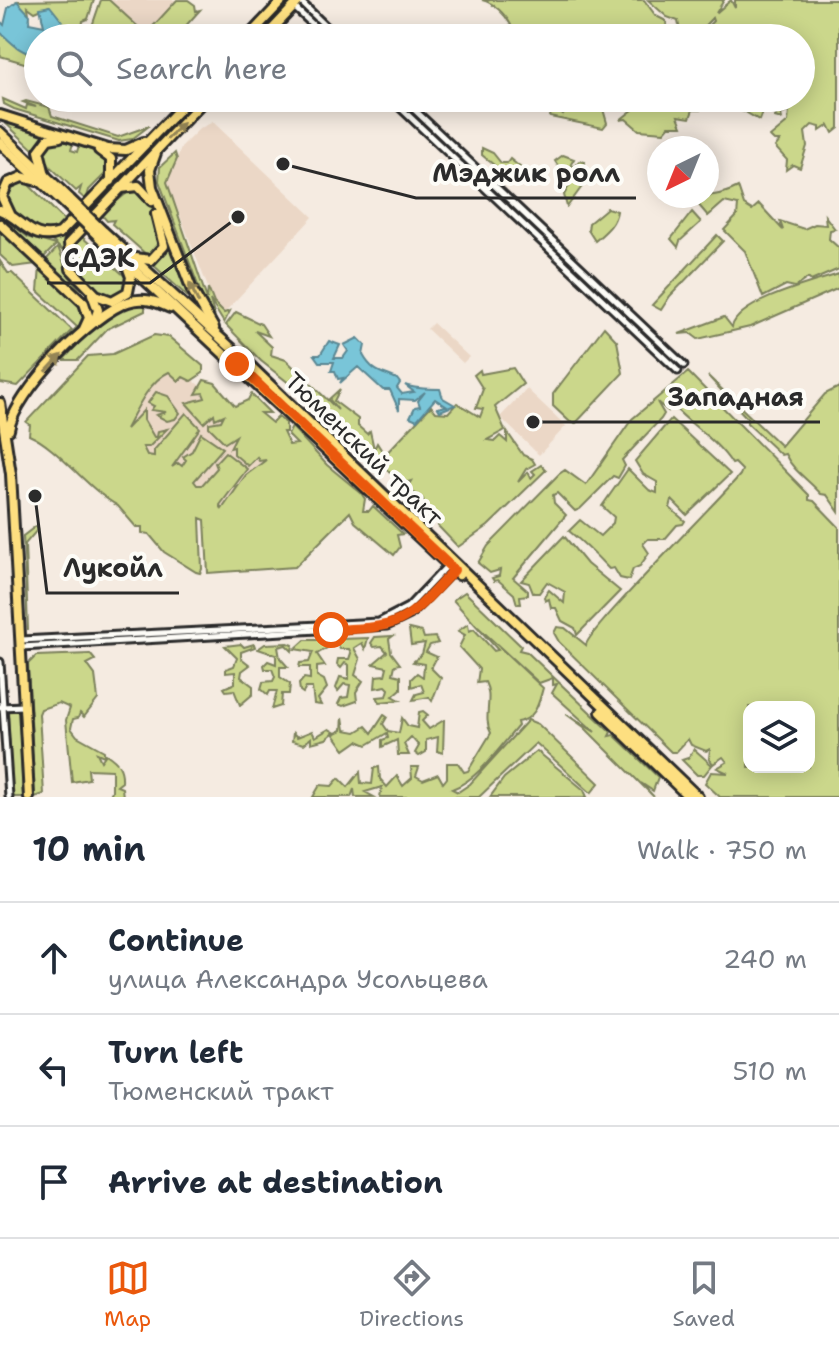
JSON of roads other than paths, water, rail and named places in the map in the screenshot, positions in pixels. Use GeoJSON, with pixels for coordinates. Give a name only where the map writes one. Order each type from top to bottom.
{"type":"FeatureCollection","features":[{"type":"Feature","properties":{"kind":"main road"},"geometry":{"type":"LineString","coordinates":[[265,24],[294,1]]}},
{"type":"Feature","properties":{"kind":"main road"},"geometry":{"type":"LineString","coordinates":[[275,24],[294,1]]}},
{"type":"Feature","properties":{"kind":"main road"},"geometry":{"type":"LineString","coordinates":[[91,325],[98,310],[90,290],[69,263],[68,250],[73,237],[176,112]]}},
{"type":"Feature","properties":{"kind":"main road"},"geometry":{"type":"LineString","coordinates":[[0,210],[42,236],[65,229],[158,148],[193,112]]}},
{"type":"Feature","properties":{"kind":"main road"},"geometry":{"type":"LineString","coordinates":[[0,115],[114,150],[137,146],[157,132]]}},
{"type":"Feature","properties":{"kind":"main road","name":"Тюменский тракт"},"geometry":{"type":"LineString","coordinates":[[0,132],[100,234],[239,355],[698,797]]}},
{"type":"Feature","properties":{"kind":"main road"},"geometry":{"type":"LineString","coordinates":[[19,223],[2,202],[5,188],[19,177],[43,179],[39,151],[48,139],[59,137],[104,152],[114,167],[114,186]]}},
{"type":"Feature","properties":{"kind":"main road","name":"Тюменский тракт"},"geometry":{"type":"LineString","coordinates":[[0,143],[43,179]]}},
{"type":"Feature","properties":{"kind":"main road"},"geometry":{"type":"LineString","coordinates":[[158,148],[150,180],[169,231],[196,298],[211,324],[239,355]]}},
{"type":"Feature","properties":{"kind":"main road"},"geometry":{"type":"LineString","coordinates":[[114,186],[134,186],[148,193],[164,235],[164,246],[155,258],[142,260],[124,256]]}},
{"type":"Feature","properties":{"kind":"main road"},"geometry":{"type":"LineString","coordinates":[[0,224],[84,303],[89,318],[82,334]]}},
{"type":"Feature","properties":{"kind":"main road"},"geometry":{"type":"LineString","coordinates":[[90,290],[107,301],[128,292],[131,277],[124,256]]}},
{"type":"Feature","properties":{"kind":"main road","name":"Тюменский тракт"},"geometry":{"type":"LineString","coordinates":[[124,256],[689,797]]}},
{"type":"Feature","properties":{"kind":"main road"},"geometry":{"type":"LineString","coordinates":[[8,438],[12,415],[26,393],[91,325],[117,306],[144,300],[160,303],[189,321]]}},
{"type":"Feature","properties":{"kind":"main road"},"geometry":{"type":"LineString","coordinates":[[26,393],[15,399],[0,401],[8,438],[29,797]]}},
{"type":"Feature","properties":{"kind":"street"},"geometry":{"type":"LineString","coordinates":[[294,1],[315,24]]}},
{"type":"Feature","properties":{"kind":"street"},"geometry":{"type":"LineString","coordinates":[[294,1],[321,24]]}},
{"type":"Feature","properties":{"kind":"street"},"geometry":{"type":"LineString","coordinates":[[405,112],[678,371]]}},
{"type":"Feature","properties":{"kind":"street"},"geometry":{"type":"LineString","coordinates":[[417,112],[684,365]]}},
{"type":"Feature","properties":{"kind":"street"},"geometry":{"type":"LineString","coordinates":[[21,644],[387,626],[410,615],[451,568]]}},
{"type":"Feature","properties":{"kind":"street"},"geometry":{"type":"LineString","coordinates":[[0,662],[9,797]]}},
{"type":"Feature","properties":{"kind":"street"},"geometry":{"type":"LineString","coordinates":[[2,707],[24,705]]}},
{"type":"Feature","properties":{"kind":"water"},"geometry":{"type":"Polygon","coordinates":[[[17,1],[30,15],[29,23],[34,24],[24,24],[24,51],[0,32],[0,21],[4,25],[8,8],[17,1]]]}},
{"type":"Feature","properties":{"kind":"water"},"geometry":{"type":"Polygon","coordinates":[[[50,6],[64,24],[44,24],[40,8],[50,6]]]}},
{"type":"Feature","properties":{"kind":"water"},"geometry":{"type":"Polygon","coordinates":[[[358,338],[365,345],[363,355],[370,365],[397,379],[400,383],[397,388],[402,394],[414,392],[405,385],[440,389],[443,398],[455,405],[440,411],[438,408],[446,406],[435,399],[417,420],[410,417],[415,407],[420,406],[418,401],[425,392],[415,400],[399,399],[399,410],[390,390],[383,390],[358,367],[340,383],[343,378],[338,379],[335,371],[331,371],[334,362],[319,362],[314,355],[320,355],[329,341],[340,345],[334,358],[343,358],[348,351],[344,345],[358,338]]]}},
{"type":"Feature","properties":{"kind":"place","name":"Мэджик ролл"},"geometry":{"type":"Point","coordinates":[283,164]}},
{"type":"Feature","properties":{"kind":"place","name":"СДЭК"},"geometry":{"type":"Point","coordinates":[238,217]}},
{"type":"Feature","properties":{"kind":"place","name":"Западная"},"geometry":{"type":"Point","coordinates":[533,422]}},
{"type":"Feature","properties":{"kind":"place","name":"Лукойл"},"geometry":{"type":"Point","coordinates":[35,496]}}]}
